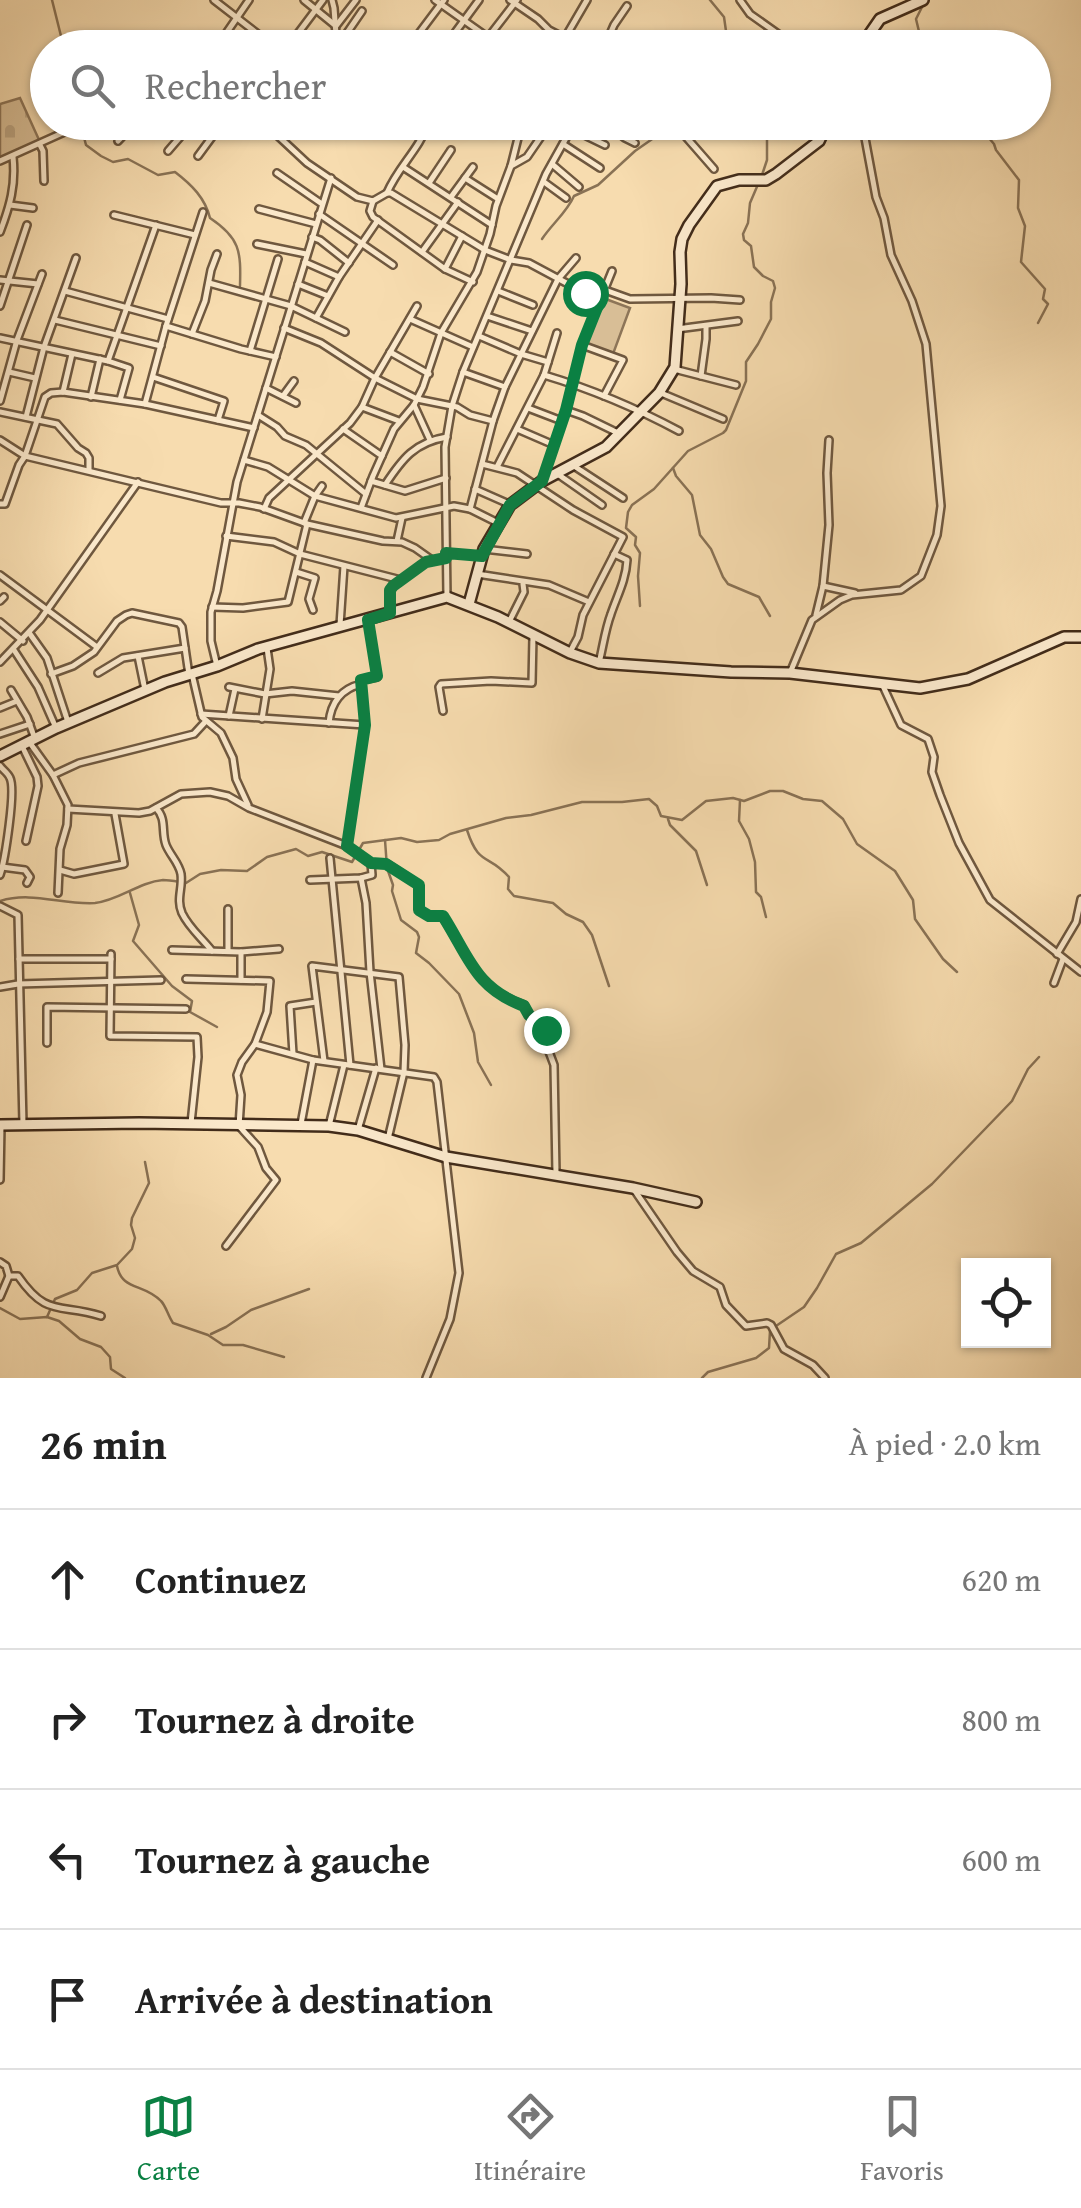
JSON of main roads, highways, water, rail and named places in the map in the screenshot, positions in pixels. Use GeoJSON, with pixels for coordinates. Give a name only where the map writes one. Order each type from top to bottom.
{"type":"FeatureCollection","features":[{"type":"Feature","properties":{"kind":"waterway"},"geometry":{"type":"LineString","coordinates":[[52,0],[60,30]]}},
{"type":"Feature","properties":{"kind":"waterway"},"geometry":{"type":"LineString","coordinates":[[710,0],[724,17],[726,30]]}},
{"type":"Feature","properties":{"kind":"waterway"},"geometry":{"type":"LineString","coordinates":[[919,30],[916,19],[924,3]]}},
{"type":"Feature","properties":{"kind":"waterway"},"geometry":{"type":"LineString","coordinates":[[85,140],[86,145],[113,162],[128,159],[158,175],[175,172],[192,187],[210,218],[237,246],[240,286]]}},
{"type":"Feature","properties":{"kind":"waterway"},"geometry":{"type":"LineString","coordinates":[[542,239],[574,196],[598,185],[651,140]]}},
{"type":"Feature","properties":{"kind":"waterway"},"geometry":{"type":"LineString","coordinates":[[762,175],[767,140]]}},
{"type":"Feature","properties":{"kind":"waterway"},"geometry":{"type":"LineString","coordinates":[[991,140],[1019,180],[1018,208],[1025,226],[1021,262],[1045,289],[1043,299],[1048,304],[1038,323]]}},
{"type":"Feature","properties":{"kind":"waterway"},"geometry":{"type":"LineString","coordinates":[[640,606],[640,553],[636,537],[626,528],[628,512],[688,451],[726,430],[746,381],[746,362],[771,319],[773,281],[754,267],[751,246],[743,234],[759,182]]}},
{"type":"Feature","properties":{"kind":"waterway"},"geometry":{"type":"LineString","coordinates":[[673,468],[692,495],[700,535],[723,577],[728,584],[759,597],[770,616]]}},
{"type":"Feature","properties":{"kind":"waterway"},"geometry":{"type":"LineString","coordinates":[[0,901],[24,897],[104,902],[154,881],[186,883],[200,874],[247,871],[267,857],[296,849],[308,856],[322,852],[352,862],[363,843],[401,838],[417,842],[439,840],[506,818],[582,802],[649,799],[661,816],[682,820],[706,801],[744,801],[770,791],[783,791],[822,801],[843,819],[857,844],[895,871],[913,900],[915,919],[957,972]]}},
{"type":"Feature","properties":{"kind":"waterway"},"geometry":{"type":"LineString","coordinates":[[740,800],[739,821],[749,839],[756,892],[766,917]]}},
{"type":"Feature","properties":{"kind":"waterway"},"geometry":{"type":"LineString","coordinates":[[668,819],[696,851],[707,885]]}},
{"type":"Feature","properties":{"kind":"waterway"},"geometry":{"type":"LineString","coordinates":[[467,830],[480,855],[509,877],[508,889],[514,896],[553,903],[583,922],[592,935],[609,986]]}},
{"type":"Feature","properties":{"kind":"waterway"},"geometry":{"type":"LineString","coordinates":[[385,840],[387,868],[401,920],[417,932],[416,953],[459,994],[474,1033],[478,1062],[491,1085]]}},
{"type":"Feature","properties":{"kind":"waterway"},"geometry":{"type":"LineString","coordinates":[[130,893],[139,925],[133,941],[172,986],[192,1001],[190,1012],[217,1027]]}},
{"type":"Feature","properties":{"kind":"waterway"},"geometry":{"type":"LineString","coordinates":[[702,1378],[708,1372],[756,1358],[769,1348],[770,1331],[804,1307],[836,1254],[861,1243],[932,1184],[1012,1101],[1028,1069],[1039,1057]]}},
{"type":"Feature","properties":{"kind":"waterway"},"geometry":{"type":"LineString","coordinates":[[47,1317],[55,1299],[77,1290],[92,1273],[117,1265],[132,1249],[132,1218],[149,1183],[145,1162]]}},
{"type":"Feature","properties":{"kind":"waterway"},"geometry":{"type":"LineString","coordinates":[[117,1266],[129,1283],[161,1301],[173,1323],[208,1335],[223,1345],[243,1345],[284,1357]]}},
{"type":"Feature","properties":{"kind":"waterway"},"geometry":{"type":"LineString","coordinates":[[211,1334],[251,1310],[309,1289]]}},
{"type":"Feature","properties":{"kind":"waterway"},"geometry":{"type":"LineString","coordinates":[[0,1308],[20,1319],[47,1317],[59,1321],[80,1339],[101,1347],[110,1357],[111,1369],[125,1378]]}}]}
